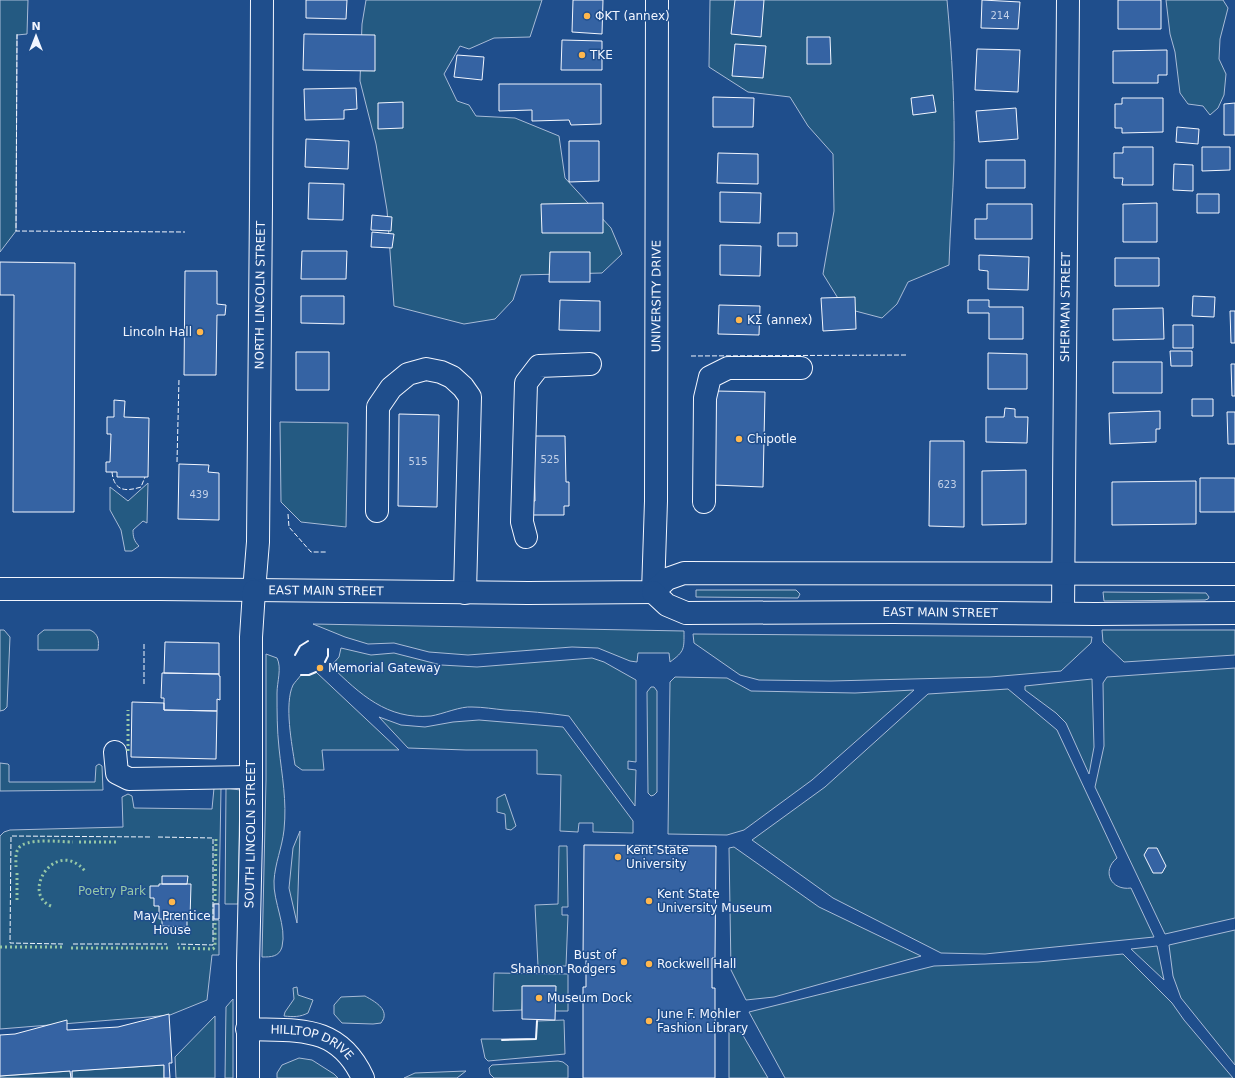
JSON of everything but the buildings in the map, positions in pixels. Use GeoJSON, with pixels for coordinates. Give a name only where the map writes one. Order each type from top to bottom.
{"type":"FeatureCollection","features":[{"type":"Feature","properties":{"kind":"main road","name":"NORTH LINCOLN STREET"},"geometry":{"type":"LineString","coordinates":[[254,591],[258,535],[262,0]]}},
{"type":"Feature","properties":{"kind":"main road","name":"UNIVERSITY DRIVE"},"geometry":{"type":"LineString","coordinates":[[652,592],[656,501],[657,0]]}},
{"type":"Feature","properties":{"kind":"main road","name":"SHERMAN STREET"},"geometry":{"type":"LineString","coordinates":[[1063,613],[1068,0]]}},
{"type":"Feature","properties":{"kind":"main road"},"geometry":{"type":"LineString","coordinates":[[526,537],[522,522],[526,383],[539,366],[590,364]]}},
{"type":"Feature","properties":{"kind":"main road"},"geometry":{"type":"LineString","coordinates":[[704,502],[705,398],[710,377],[728,368],[801,368]]}},
{"type":"Feature","properties":{"kind":"main road"},"geometry":{"type":"LineString","coordinates":[[377,510],[378,407],[391,388],[408,374],[426,369],[440,372],[452,377],[463,387],[470,397],[465,593]]}},
{"type":"Feature","properties":{"kind":"main road"},"geometry":{"type":"LineString","coordinates":[[652,592],[667,579],[684,573],[1235,574]]}},
{"type":"Feature","properties":{"kind":"main road","name":"EAST MAIN STREET"},"geometry":{"type":"LineString","coordinates":[[0,590],[167,589],[465,593],[652,592],[667,605],[686,613],[1235,613]]}},
{"type":"Feature","properties":{"kind":"main road","name":"SOUTH LINCOLN STREET"},"geometry":{"type":"LineString","coordinates":[[248,1078],[247,1029],[251,836],[250,637],[254,591]]}},
{"type":"Feature","properties":{"kind":"main road"},"geometry":{"type":"LineString","coordinates":[[115,752],[117,773],[129,779],[251,777]]}},
{"type":"Feature","properties":{"kind":"main road","name":"HILLTOP DRIVE"},"geometry":{"type":"LineString","coordinates":[[247,1029],[302,1031],[329,1039],[346,1052],[363,1078]]}},
{"type":"Feature","properties":{"kind":"green space"},"geometry":{"type":"Polygon","coordinates":[[[0,0],[28,0],[27,34],[17,35],[16,231],[0,252],[0,0]]]}},
{"type":"Feature","properties":{"kind":"green space"},"geometry":{"type":"Polygon","coordinates":[[[366,0],[542,0],[530,37],[494,38],[469,49],[460,46],[444,74],[457,101],[469,105],[476,116],[515,118],[559,136],[565,178],[611,228],[622,254],[602,273],[521,275],[513,300],[495,319],[464,324],[394,306],[387,210],[376,144],[360,81],[362,24],[366,0]]]}},
{"type":"Feature","properties":{"kind":"green space"},"geometry":{"type":"Polygon","coordinates":[[[710,0],[947,0],[953,80],[954,121],[954,174],[949,265],[908,282],[897,304],[882,318],[844,308],[823,274],[834,211],[833,154],[808,126],[790,97],[748,92],[709,67],[710,0]]]}},
{"type":"Feature","properties":{"kind":"green space"},"geometry":{"type":"Polygon","coordinates":[[[1166,0],[1223,0],[1228,8],[1220,39],[1219,59],[1226,74],[1224,95],[1218,108],[1210,115],[1203,106],[1188,104],[1180,93],[1166,0]]]}},
{"type":"Feature","properties":{"kind":"green space"},"geometry":{"type":"Polygon","coordinates":[[[280,422],[348,423],[346,527],[301,522],[281,502],[280,422]]]}},
{"type":"Feature","properties":{"kind":"green space"},"geometry":{"type":"Polygon","coordinates":[[[148,483],[147,523],[143,521],[133,530],[134,539],[139,546],[132,551],[125,551],[121,530],[110,510],[110,487],[128,501],[148,483]]]}},
{"type":"Feature","properties":{"kind":"green space"},"geometry":{"type":"Polygon","coordinates":[[[696,590],[796,590],[800,594],[798,598],[696,597],[696,590]]]}},
{"type":"Feature","properties":{"kind":"green space"},"geometry":{"type":"Polygon","coordinates":[[[1103,592],[1206,593],[1209,597],[1205,600],[1104,601],[1103,592]]]}},
{"type":"Feature","properties":{"kind":"green space"},"geometry":{"type":"Polygon","coordinates":[[[313,624],[684,631],[684,646],[679,655],[670,662],[669,653],[638,653],[637,662],[630,661],[598,648],[572,647],[468,655],[429,652],[394,643],[368,644],[345,637],[313,624]]]}},
{"type":"Feature","properties":{"kind":"green space"},"geometry":{"type":"Polygon","coordinates":[[[0,630],[4,630],[10,637],[7,707],[0,711],[0,630]]]}},
{"type":"Feature","properties":{"kind":"green space"},"geometry":{"type":"Polygon","coordinates":[[[44,630],[90,630],[98,638],[98,650],[38,650],[38,635],[44,630]]]}},
{"type":"Feature","properties":{"kind":"green space"},"geometry":{"type":"Polygon","coordinates":[[[1102,630],[1235,630],[1235,655],[1124,662],[1103,642],[1102,630]]]}},
{"type":"Feature","properties":{"kind":"green space"},"geometry":{"type":"Polygon","coordinates":[[[693,634],[1092,637],[1091,643],[1061,671],[990,677],[831,681],[759,680],[740,675],[694,643],[693,634]]]}},
{"type":"Feature","properties":{"kind":"green space"},"geometry":{"type":"Polygon","coordinates":[[[341,648],[371,655],[394,653],[441,665],[477,667],[592,658],[604,662],[636,680],[636,762],[628,761],[628,769],[636,770],[635,806],[569,716],[472,707],[431,716],[401,714],[375,703],[331,666],[339,657],[341,648]]]}},
{"type":"Feature","properties":{"kind":"green space"},"geometry":{"type":"Polygon","coordinates":[[[266,654],[277,658],[279,666],[277,728],[284,789],[285,819],[274,881],[274,889],[283,931],[282,947],[277,955],[262,957],[266,780],[266,654]]]}},
{"type":"Feature","properties":{"kind":"green space"},"geometry":{"type":"Polygon","coordinates":[[[1235,668],[1235,918],[1165,934],[1095,787],[1104,746],[1103,683],[1107,677],[1235,668]]]}},
{"type":"Feature","properties":{"kind":"green space"},"geometry":{"type":"Polygon","coordinates":[[[316,672],[399,750],[322,750],[324,770],[302,770],[295,765],[289,713],[290,693],[293,685],[301,675],[309,675],[316,672]]]}},
{"type":"Feature","properties":{"kind":"green space"},"geometry":{"type":"Polygon","coordinates":[[[675,677],[727,678],[751,691],[855,693],[914,690],[812,780],[744,830],[727,835],[668,834],[670,682],[675,677]]]}},
{"type":"Feature","properties":{"kind":"green space"},"geometry":{"type":"Polygon","coordinates":[[[1092,679],[1094,747],[1089,774],[1066,723],[1056,713],[1025,690],[1025,686],[1092,679]]]}},
{"type":"Feature","properties":{"kind":"green space"},"geometry":{"type":"Polygon","coordinates":[[[651,687],[654,687],[657,691],[657,792],[651,796],[648,793],[647,692],[651,687]]]}},
{"type":"Feature","properties":{"kind":"green space"},"geometry":{"type":"Polygon","coordinates":[[[1008,689],[1057,730],[1117,858],[1112,863],[1110,869],[1110,879],[1118,886],[1131,888],[1154,937],[985,954],[941,953],[833,898],[752,840],[825,787],[928,694],[1008,689]]]}},
{"type":"Feature","properties":{"kind":"green space"},"geometry":{"type":"Polygon","coordinates":[[[379,717],[401,725],[425,727],[453,722],[479,720],[563,727],[633,821],[633,833],[593,832],[593,823],[579,823],[578,832],[560,831],[561,775],[537,774],[537,750],[408,748],[379,717]]]}},
{"type":"Feature","properties":{"kind":"green space"},"geometry":{"type":"Polygon","coordinates":[[[0,763],[9,765],[9,782],[95,782],[96,766],[99,764],[102,766],[103,790],[0,791],[0,763]]]}},
{"type":"Feature","properties":{"kind":"green space","name":"Poetry Park"},"geometry":{"type":"Polygon","coordinates":[[[214,788],[221,788],[219,904],[213,904],[213,920],[219,920],[219,955],[212,955],[207,1000],[170,1015],[0,1029],[0,836],[4,832],[10,830],[123,827],[122,797],[128,794],[132,796],[134,808],[212,809],[214,788]]]}},
{"type":"Feature","properties":{"kind":"green space"},"geometry":{"type":"Polygon","coordinates":[[[226,788],[240,790],[238,904],[225,904],[226,788]]]}},
{"type":"Feature","properties":{"kind":"green space"},"geometry":{"type":"Polygon","coordinates":[[[505,794],[516,826],[511,830],[506,829],[505,814],[497,812],[497,798],[505,794]]]}},
{"type":"Feature","properties":{"kind":"green space"},"geometry":{"type":"Polygon","coordinates":[[[300,831],[297,923],[289,888],[293,848],[300,831]]]}},
{"type":"Feature","properties":{"kind":"green space"},"geometry":{"type":"Polygon","coordinates":[[[559,846],[567,846],[568,907],[562,907],[562,915],[568,915],[566,966],[538,966],[535,905],[558,904],[559,846]]]}},
{"type":"Feature","properties":{"kind":"green space"},"geometry":{"type":"Polygon","coordinates":[[[734,847],[819,907],[921,956],[774,997],[746,1000],[731,970],[729,848],[734,847]]]}},
{"type":"Feature","properties":{"kind":"green space"},"geometry":{"type":"Polygon","coordinates":[[[1235,930],[1235,1065],[1181,998],[1173,976],[1169,945],[1235,930]]]}},
{"type":"Feature","properties":{"kind":"green space"},"geometry":{"type":"Polygon","coordinates":[[[1157,946],[1164,980],[1131,949],[1157,946]]]}},
{"type":"Feature","properties":{"kind":"green space"},"geometry":{"type":"Polygon","coordinates":[[[1123,954],[1172,1003],[1184,1020],[1233,1078],[785,1078],[749,1012],[934,966],[1038,962],[1123,954]]]}},
{"type":"Feature","properties":{"kind":"green space"},"geometry":{"type":"Polygon","coordinates":[[[494,973],[568,974],[568,1011],[555,1011],[555,986],[523,986],[522,1010],[493,1011],[494,973]]]}},
{"type":"Feature","properties":{"kind":"green space"},"geometry":{"type":"Polygon","coordinates":[[[297,987],[298,995],[313,1000],[308,1013],[291,1017],[284,1016],[294,999],[293,988],[297,987]]]}},
{"type":"Feature","properties":{"kind":"green space"},"geometry":{"type":"Polygon","coordinates":[[[365,996],[378,1004],[383,1010],[384,1018],[381,1023],[342,1023],[334,1014],[334,1005],[341,997],[365,996]]]}},
{"type":"Feature","properties":{"kind":"green space"},"geometry":{"type":"Polygon","coordinates":[[[233,999],[233,1078],[225,1078],[226,1007],[233,999]]]}},
{"type":"Feature","properties":{"kind":"green space"},"geometry":{"type":"Polygon","coordinates":[[[215,1016],[215,1078],[176,1078],[175,1057],[215,1016]]]}},
{"type":"Feature","properties":{"kind":"green space"},"geometry":{"type":"Polygon","coordinates":[[[564,1020],[565,1054],[488,1061],[485,1058],[481,1039],[536,1039],[537,1021],[564,1020]]]}},
{"type":"Feature","properties":{"kind":"green space"},"geometry":{"type":"Polygon","coordinates":[[[729,1032],[741,1032],[768,1078],[729,1078],[729,1032]]]}},
{"type":"Feature","properties":{"kind":"green space"},"geometry":{"type":"Polygon","coordinates":[[[299,1058],[312,1060],[338,1078],[277,1078],[277,1073],[282,1065],[299,1058]]]}},
{"type":"Feature","properties":{"kind":"green space"},"geometry":{"type":"Polygon","coordinates":[[[558,1061],[563,1062],[568,1066],[568,1078],[494,1078],[490,1074],[489,1068],[492,1065],[558,1061]]]}},
{"type":"Feature","properties":{"kind":"green space"},"geometry":{"type":"Polygon","coordinates":[[[164,1065],[164,1078],[72,1078],[72,1071],[164,1065]]]}},
{"type":"Feature","properties":{"kind":"green space"},"geometry":{"type":"Polygon","coordinates":[[[70,1071],[71,1078],[0,1078],[0,1076],[70,1071]]]}},
{"type":"Feature","properties":{"kind":"green space"},"geometry":{"type":"Polygon","coordinates":[[[466,1071],[457,1078],[404,1078],[415,1073],[466,1071]]]}},
{"type":"Feature","properties":{"kind":"hedge"},"geometry":{"type":"LineString","coordinates":[[128,710],[128,751]]}},
{"type":"Feature","properties":{"kind":"hedge"},"geometry":{"type":"LineString","coordinates":[[215,901],[216,837]]}},
{"type":"Feature","properties":{"kind":"hedge"},"geometry":{"type":"LineString","coordinates":[[16,867],[16,853],[22,845],[35,842],[73,842]]}},
{"type":"Feature","properties":{"kind":"hedge"},"geometry":{"type":"LineString","coordinates":[[79,842],[118,842]]}},
{"type":"Feature","properties":{"kind":"hedge"},"geometry":{"type":"LineString","coordinates":[[51,906],[42,899],[39,890],[40,880],[46,871],[53,864],[63,860],[74,862],[85,871]]}},
{"type":"Feature","properties":{"kind":"hedge"},"geometry":{"type":"LineString","coordinates":[[17,873],[17,903]]}},
{"type":"Feature","properties":{"kind":"hedge"},"geometry":{"type":"LineString","coordinates":[[178,948],[213,949],[215,947],[215,923]]}},
{"type":"Feature","properties":{"kind":"hedge"},"geometry":{"type":"LineString","coordinates":[[0,947],[64,947]]}},
{"type":"Feature","properties":{"kind":"hedge"},"geometry":{"type":"LineString","coordinates":[[71,948],[168,948]]}},
{"type":"Feature","properties":{"kind":"fence"},"geometry":{"type":"LineString","coordinates":[[17,34],[16,231],[185,232]]}},
{"type":"Feature","properties":{"kind":"fence"},"geometry":{"type":"LineString","coordinates":[[691,356],[908,355]]}},
{"type":"Feature","properties":{"kind":"fence"},"geometry":{"type":"LineString","coordinates":[[177,462],[179,379]]}},
{"type":"Feature","properties":{"kind":"fence"},"geometry":{"type":"LineString","coordinates":[[112,472],[115,483],[121,488],[125,489],[141,487],[145,477]]}},
{"type":"Feature","properties":{"kind":"fence"},"geometry":{"type":"LineString","coordinates":[[288,514],[289,527],[311,552],[327,552]]}},
{"type":"Feature","properties":{"kind":"fence"},"geometry":{"type":"LineString","coordinates":[[144,644],[144,684]]}},
{"type":"Feature","properties":{"kind":"fence"},"geometry":{"type":"LineString","coordinates":[[63,944],[10,943],[11,836],[152,837]]}},
{"type":"Feature","properties":{"kind":"fence"},"geometry":{"type":"LineString","coordinates":[[158,837],[213,838],[213,945],[177,944]]}},
{"type":"Feature","properties":{"kind":"fence"},"geometry":{"type":"LineString","coordinates":[[73,944],[167,944]]}},
{"type":"Feature","properties":{"kind":"wall"},"geometry":{"type":"LineString","coordinates":[[295,655],[300,646],[308,641]]}},
{"type":"Feature","properties":{"kind":"wall"},"geometry":{"type":"LineString","coordinates":[[325,662],[328,656],[328,649]]}},
{"type":"Feature","properties":{"kind":"wall"},"geometry":{"type":"LineString","coordinates":[[301,675],[309,675],[316,672]]}},
{"type":"Feature","properties":{"kind":"wall"},"geometry":{"type":"LineString","coordinates":[[502,1040],[536,1039],[537,1021]]}},
{"type":"Feature","properties":{"kind":"place","name":"ΦΚΤ (annex)"},"geometry":{"type":"Point","coordinates":[587,16]}},
{"type":"Feature","properties":{"kind":"place","name":"TKE"},"geometry":{"type":"Point","coordinates":[582,55]}},
{"type":"Feature","properties":{"kind":"place","name":"ΚΣ (annex)"},"geometry":{"type":"Point","coordinates":[739,320]}},
{"type":"Feature","properties":{"kind":"place","name":"Lincoln Hall"},"geometry":{"type":"Point","coordinates":[200,332]}},
{"type":"Feature","properties":{"kind":"place","name":"Chipotle"},"geometry":{"type":"Point","coordinates":[739,439]}},
{"type":"Feature","properties":{"kind":"place","name":"Memorial Gateway"},"geometry":{"type":"Point","coordinates":[320,668]}},
{"type":"Feature","properties":{"kind":"place","name":"Kent State University"},"geometry":{"type":"Point","coordinates":[618,857]}},
{"type":"Feature","properties":{"kind":"place","name":"Kent State University Museum"},"geometry":{"type":"Point","coordinates":[649,901]}},
{"type":"Feature","properties":{"kind":"place","name":"May Prentice House"},"geometry":{"type":"Point","coordinates":[172,902]}},
{"type":"Feature","properties":{"kind":"place","name":"Bust of Shannon Rodgers"},"geometry":{"type":"Point","coordinates":[624,962]}},
{"type":"Feature","properties":{"kind":"place","name":"Rockwell Hall"},"geometry":{"type":"Point","coordinates":[649,964]}},
{"type":"Feature","properties":{"kind":"place","name":"Museum Dock"},"geometry":{"type":"Point","coordinates":[539,998]}},
{"type":"Feature","properties":{"kind":"place","name":"June F. Mohler Fashion Library"},"geometry":{"type":"Point","coordinates":[649,1021]}}]}
